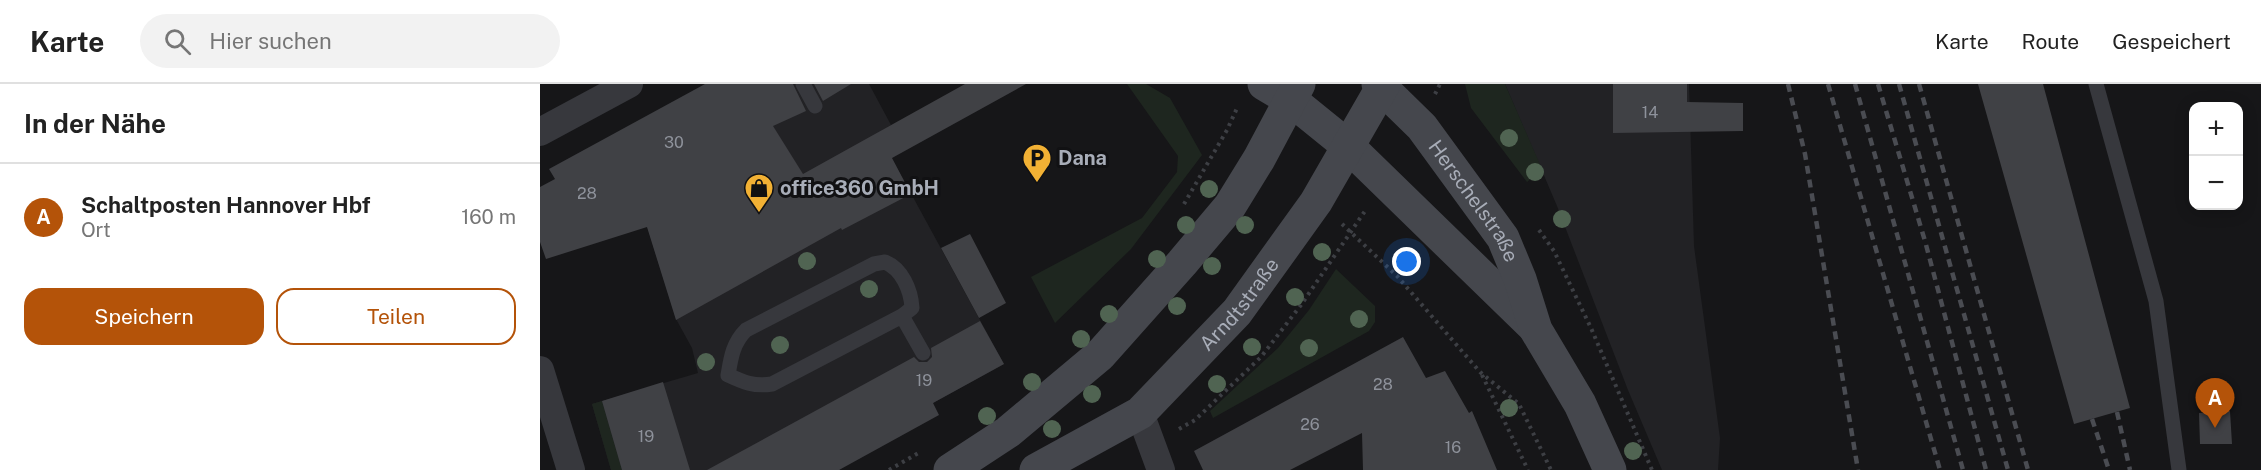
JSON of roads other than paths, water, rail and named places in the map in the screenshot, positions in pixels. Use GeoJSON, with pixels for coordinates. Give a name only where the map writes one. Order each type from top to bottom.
{"type":"FeatureCollection","features":[{"type":"Feature","properties":{"kind":"main road","name":"Arndtstraße"},"geometry":{"type":"LineString","coordinates":[[1036,470],[1140,412],[1237,312],[1298,229],[1349,147],[1381,85]]}},
{"type":"Feature","properties":{"kind":"main road","name":"Herschelstraße"},"geometry":{"type":"LineString","coordinates":[[1381,85],[1422,127],[1503,238],[1520,279],[1536,330],[1580,404],[1610,470]]}},
{"type":"Feature","properties":{"kind":"main road","name":"Herschelstraße"},"geometry":{"type":"LineString","coordinates":[[1285,89],[1349,147],[1536,330]]}},
{"type":"Feature","properties":{"kind":"main road"},"geometry":{"type":"LineString","coordinates":[[950,470],[1008,432],[1100,355],[1182,263],[1230,206],[1259,159],[1285,89]]}},
{"type":"Feature","properties":{"kind":"street"},"geometry":{"type":"LineString","coordinates":[[540,132],[630,84]]}},
{"type":"Feature","properties":{"kind":"street"},"geometry":{"type":"LineString","coordinates":[[540,370],[571,470]]}},
{"type":"Feature","properties":{"kind":"street"},"geometry":{"type":"LineString","coordinates":[[1140,412],[1161,470]]}},
{"type":"Feature","properties":{"kind":"lane"},"geometry":{"type":"LineString","coordinates":[[803,84],[814,106]]}},
{"type":"Feature","properties":{"kind":"lane"},"geometry":{"type":"LineString","coordinates":[[2096,84],[2156,301],[2180,470]]}},
{"type":"Feature","properties":{"kind":"lane"},"geometry":{"type":"LineString","coordinates":[[885,262],[896,266],[911,296],[912,308],[903,316],[772,384],[759,386],[747,384],[728,375],[732,350],[738,338],[746,330],[874,264],[885,262]]}},
{"type":"Feature","properties":{"kind":"lane"},"geometry":{"type":"LineString","coordinates":[[903,316],[923,352]]}},
{"type":"Feature","properties":{"kind":"railway"},"geometry":{"type":"LineString","coordinates":[[1788,84],[1805,154],[1858,470]]}},
{"type":"Feature","properties":{"kind":"railway"},"geometry":{"type":"LineString","coordinates":[[1828,84],[1940,470]]}},
{"type":"Feature","properties":{"kind":"railway"},"geometry":{"type":"LineString","coordinates":[[1855,84],[1963,470]]}},
{"type":"Feature","properties":{"kind":"railway"},"geometry":{"type":"LineString","coordinates":[[1878,84],[1925,241],[1986,470]]}},
{"type":"Feature","properties":{"kind":"railway"},"geometry":{"type":"LineString","coordinates":[[1899,84],[2008,470]]}},
{"type":"Feature","properties":{"kind":"railway"},"geometry":{"type":"LineString","coordinates":[[1919,84],[2028,470]]}},
{"type":"Feature","properties":{"kind":"railway"},"geometry":{"type":"LineString","coordinates":[[2117,412],[2130,470]]}},
{"type":"Feature","properties":{"kind":"railway"},"geometry":{"type":"LineString","coordinates":[[2092,419],[2109,470]]}},
{"type":"Feature","properties":{"kind":"place","name":"Dana"},"geometry":{"type":"Point","coordinates":[1037,184]}},
{"type":"Feature","properties":{"kind":"place","name":"office360 GmbH"},"geometry":{"type":"Point","coordinates":[759,214]}},
{"type":"Feature","properties":{"kind":"place","name":"Schaltposten Hannover Hbf"},"geometry":{"type":"Point","coordinates":[2215,428]}}]}
